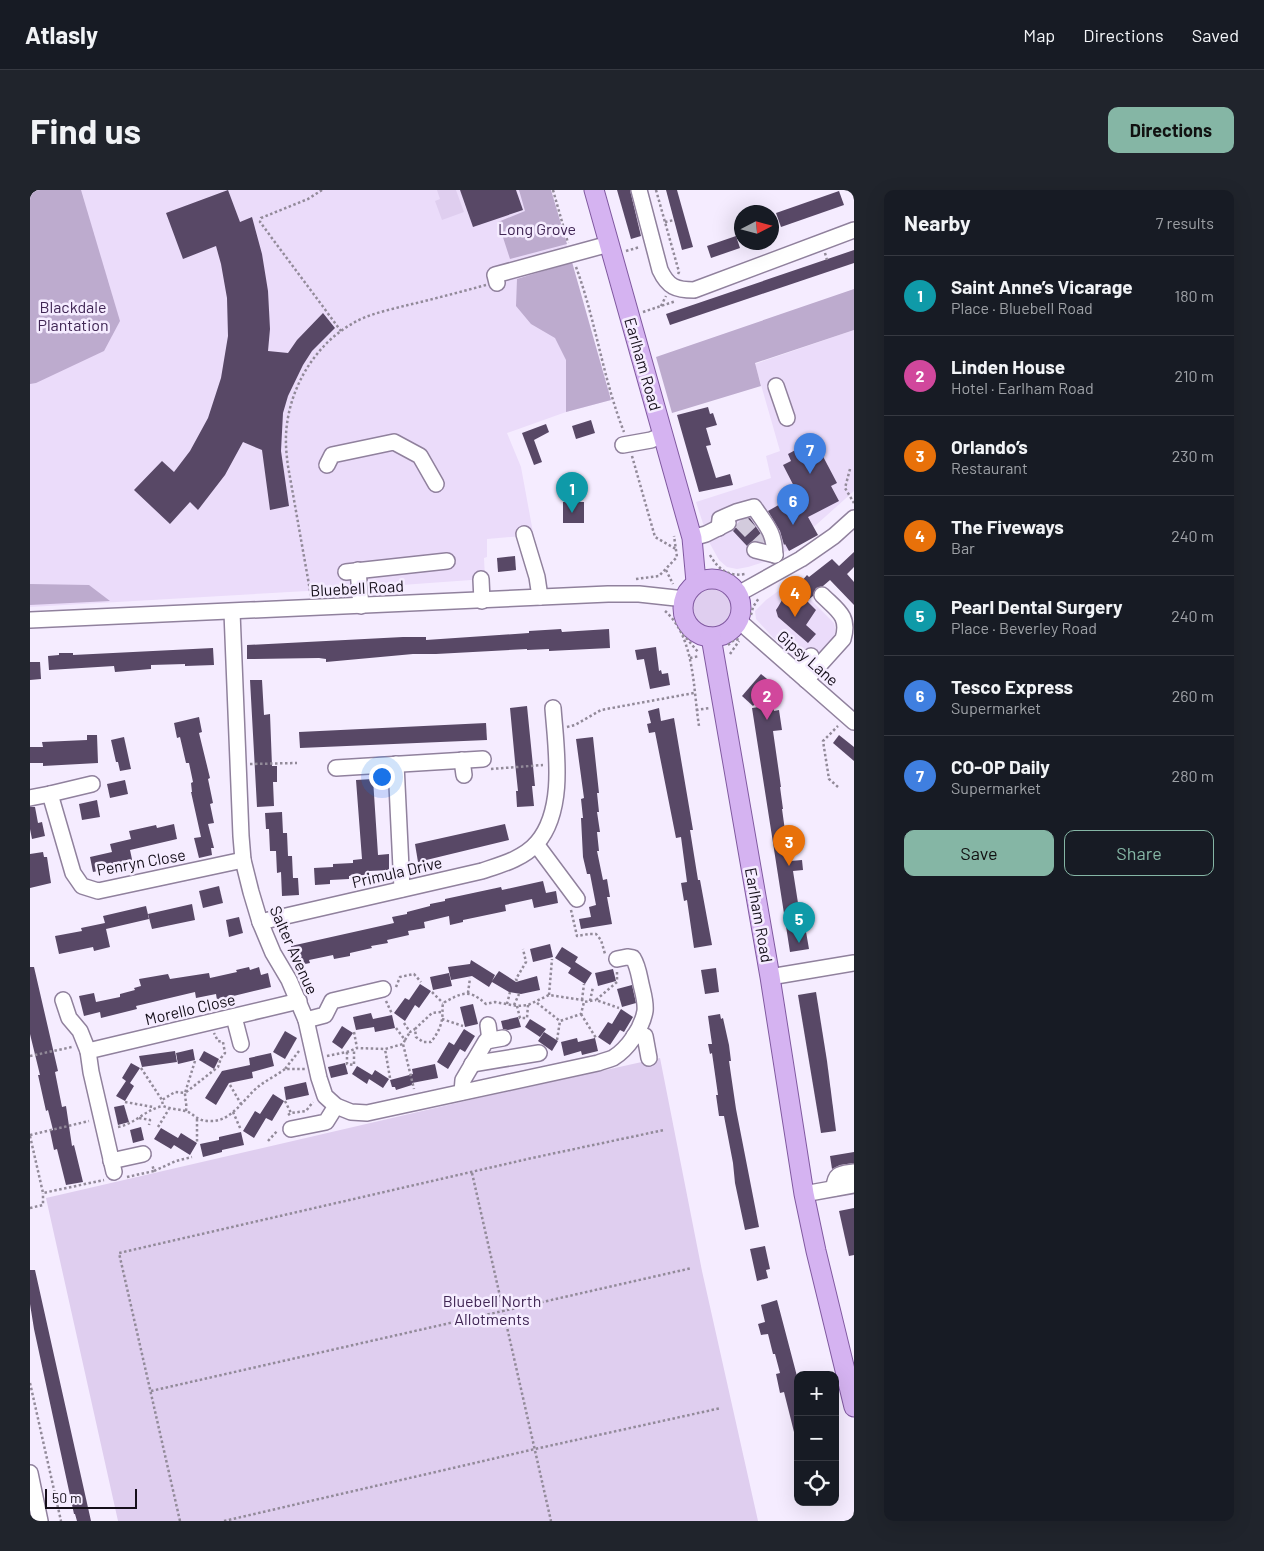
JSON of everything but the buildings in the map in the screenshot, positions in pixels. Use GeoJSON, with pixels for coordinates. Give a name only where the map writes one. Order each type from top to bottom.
{"type":"FeatureCollection","features":[{"type":"Feature","properties":{"kind":"main road","name":"Earlham Road"},"geometry":{"type":"LineString","coordinates":[[594,190],[615,248],[663,435],[692,538],[696,582]]}},
{"type":"Feature","properties":{"kind":"main road","name":"Earlham Road"},"geometry":{"type":"LineString","coordinates":[[692,538],[720,580]]}},
{"type":"Feature","properties":{"kind":"main road"},"geometry":{"type":"LineString","coordinates":[[720,580],[730,585],[738,594],[741,603],[739,630],[732,630],[722,636],[711,637],[696,632],[687,623],[683,611],[685,598],[696,582],[720,580]]}},
{"type":"Feature","properties":{"kind":"main road","name":"Earlham Road"},"geometry":{"type":"LineString","coordinates":[[711,637],[770,976],[804,1194],[854,1407]]}},
{"type":"Feature","properties":{"kind":"street"},"geometry":{"type":"LineString","coordinates":[[639,190],[664,278],[670,285],[680,290],[694,290],[854,230]]}},
{"type":"Feature","properties":{"kind":"street"},"geometry":{"type":"LineString","coordinates":[[496,282],[495,274],[571,254],[615,248]]}},
{"type":"Feature","properties":{"kind":"street"},"geometry":{"type":"LineString","coordinates":[[776,386],[787,418]]}},
{"type":"Feature","properties":{"kind":"street"},"geometry":{"type":"LineString","coordinates":[[626,445],[663,435]]}},
{"type":"Feature","properties":{"kind":"street"},"geometry":{"type":"LineString","coordinates":[[328,465],[332,455],[394,442],[420,456],[436,484]]}},
{"type":"Feature","properties":{"kind":"street"},"geometry":{"type":"LineString","coordinates":[[692,538],[734,523],[720,519],[754,507],[771,532],[774,540],[775,555]]}},
{"type":"Feature","properties":{"kind":"street"},"geometry":{"type":"LineString","coordinates":[[738,594],[784,569],[834,536],[854,518]]}},
{"type":"Feature","properties":{"kind":"street"},"geometry":{"type":"LineString","coordinates":[[524,534],[537,577],[540,598]]}},
{"type":"Feature","properties":{"kind":"street"},"geometry":{"type":"LineString","coordinates":[[761,544],[775,555],[784,569]]}},
{"type":"Feature","properties":{"kind":"street"},"geometry":{"type":"LineString","coordinates":[[361,606],[352,571],[447,560]]}},
{"type":"Feature","properties":{"kind":"street"},"geometry":{"type":"LineString","coordinates":[[481,579],[482,600]]}},
{"type":"Feature","properties":{"kind":"street","name":"Bluebell Road"},"geometry":{"type":"LineString","coordinates":[[30,620],[639,594],[685,598]]}},
{"type":"Feature","properties":{"kind":"street"},"geometry":{"type":"LineString","coordinates":[[801,676],[843,639],[845,632],[846,624],[843,617],[822,595]]}},
{"type":"Feature","properties":{"kind":"street","name":"Salter Avenue"},"geometry":{"type":"LineString","coordinates":[[232,612],[244,860],[260,922],[273,953],[299,1001],[306,1020],[325,1096],[336,1106]]}},
{"type":"Feature","properties":{"kind":"street","name":"Gipsy Lane"},"geometry":{"type":"LineString","coordinates":[[739,630],[801,676],[847,723]]}},
{"type":"Feature","properties":{"kind":"street"},"geometry":{"type":"LineString","coordinates":[[801,676],[811,656]]}},
{"type":"Feature","properties":{"kind":"street","name":"Primula Drive"},"geometry":{"type":"LineString","coordinates":[[260,922],[482,871],[524,854],[536,844],[546,829],[553,810],[557,788],[557,764],[561,727],[553,708]]}},
{"type":"Feature","properties":{"kind":"street"},"geometry":{"type":"LineString","coordinates":[[336,768],[483,759]]}},
{"type":"Feature","properties":{"kind":"street"},"geometry":{"type":"LineString","coordinates":[[462,760],[464,776]]}},
{"type":"Feature","properties":{"kind":"street"},"geometry":{"type":"LineString","coordinates":[[396,764],[402,889]]}},
{"type":"Feature","properties":{"kind":"street"},"geometry":{"type":"LineString","coordinates":[[30,798],[92,784]]}},
{"type":"Feature","properties":{"kind":"street","name":"Penryn Close"},"geometry":{"type":"LineString","coordinates":[[50,794],[73,873],[82,886],[98,891],[244,860]]}},
{"type":"Feature","properties":{"kind":"street"},"geometry":{"type":"LineString","coordinates":[[536,844],[577,899]]}},
{"type":"Feature","properties":{"kind":"street"},"geometry":{"type":"LineString","coordinates":[[291,1129],[326,1122],[336,1106],[351,1112],[366,1112],[598,1063],[612,1058],[623,1050],[634,1036],[645,1010],[645,998],[637,965],[633,958],[623,956]]}},
{"type":"Feature","properties":{"kind":"street"},"geometry":{"type":"LineString","coordinates":[[770,976],[854,963]]}},
{"type":"Feature","properties":{"kind":"street"},"geometry":{"type":"LineString","coordinates":[[306,1020],[325,1015],[332,1001],[388,995]]}},
{"type":"Feature","properties":{"kind":"street"},"geometry":{"type":"LineString","coordinates":[[63,1000],[69,1018],[80,1032],[87,1047],[112,1167],[143,1154]]}},
{"type":"Feature","properties":{"kind":"street","name":"Morello Close"},"geometry":{"type":"LineString","coordinates":[[87,1047],[212,1022],[299,1001]]}},
{"type":"Feature","properties":{"kind":"street"},"geometry":{"type":"LineString","coordinates":[[234,1017],[241,1044]]}},
{"type":"Feature","properties":{"kind":"street"},"geometry":{"type":"LineString","coordinates":[[462,1092],[463,1080],[486,1041],[497,1039],[488,1025]]}},
{"type":"Feature","properties":{"kind":"street"},"geometry":{"type":"LineString","coordinates":[[634,1036],[645,1036],[650,1058]]}},
{"type":"Feature","properties":{"kind":"street"},"geometry":{"type":"LineString","coordinates":[[472,1064],[539,1054]]}},
{"type":"Feature","properties":{"kind":"street"},"geometry":{"type":"LineString","coordinates":[[804,1194],[833,1181],[839,1174],[854,1172]]}},
{"type":"Feature","properties":{"kind":"street"},"geometry":{"type":"LineString","coordinates":[[833,1181],[854,1185]]}},
{"type":"Feature","properties":{"kind":"street"},"geometry":{"type":"LineString","coordinates":[[30,1473],[40,1521]]}},
{"type":"Feature","properties":{"kind":"path"},"geometry":{"type":"LineString","coordinates":[[322,190],[308,199],[261,218],[260,222],[341,331]]}},
{"type":"Feature","properties":{"kind":"path"},"geometry":{"type":"LineString","coordinates":[[553,190],[571,254],[586,295],[617,416],[655,537],[676,550]]}},
{"type":"Feature","properties":{"kind":"path"},"geometry":{"type":"LineString","coordinates":[[656,190],[679,272]]}},
{"type":"Feature","properties":{"kind":"path"},"geometry":{"type":"LineString","coordinates":[[664,222],[674,220]]}},
{"type":"Feature","properties":{"kind":"path"},"geometry":{"type":"LineString","coordinates":[[615,248],[650,245],[653,242]]}},
{"type":"Feature","properties":{"kind":"path"},"geometry":{"type":"LineString","coordinates":[[312,597],[286,447],[286,425],[291,404],[300,381],[311,361],[341,331],[370,315],[496,282]]}},
{"type":"Feature","properties":{"kind":"path"},"geometry":{"type":"LineString","coordinates":[[639,313],[679,300]]}},
{"type":"Feature","properties":{"kind":"path"},"geometry":{"type":"LineString","coordinates":[[850,469],[845,488],[854,503]]}},
{"type":"Feature","properties":{"kind":"path"},"geometry":{"type":"LineString","coordinates":[[659,607],[675,620],[683,634],[690,658],[699,726]]}},
{"type":"Feature","properties":{"kind":"path"},"geometry":{"type":"LineString","coordinates":[[729,658],[739,630]]}},
{"type":"Feature","properties":{"kind":"path"},"geometry":{"type":"LineString","coordinates":[[690,658],[699,656]]}},
{"type":"Feature","properties":{"kind":"path"},"geometry":{"type":"LineString","coordinates":[[561,727],[575,725],[601,710],[694,693]]}},
{"type":"Feature","properties":{"kind":"path"},"geometry":{"type":"LineString","coordinates":[[838,787],[828,779],[823,741],[847,723]]}},
{"type":"Feature","properties":{"kind":"path"},"geometry":{"type":"LineString","coordinates":[[483,759],[488,770],[557,764]]}},
{"type":"Feature","properties":{"kind":"path"},"geometry":{"type":"LineString","coordinates":[[238,764],[297,763]]}},
{"type":"Feature","properties":{"kind":"path"},"geometry":{"type":"LineString","coordinates":[[577,899],[570,904],[577,936],[596,934],[602,940],[606,956],[623,956],[617,982],[596,1000]]}},
{"type":"Feature","properties":{"kind":"path"},"geometry":{"type":"LineString","coordinates":[[516,981],[526,962],[523,949]]}},
{"type":"Feature","properties":{"kind":"path"},"geometry":{"type":"LineString","coordinates":[[549,995],[552,959]]}},
{"type":"Feature","properties":{"kind":"path"},"geometry":{"type":"LineString","coordinates":[[388,995],[400,977],[414,974],[421,982]]}},
{"type":"Feature","properties":{"kind":"path"},"geometry":{"type":"LineString","coordinates":[[468,992],[470,978]]}},
{"type":"Feature","properties":{"kind":"path"},"geometry":{"type":"LineString","coordinates":[[584,984],[581,1014],[596,1038]]}},
{"type":"Feature","properties":{"kind":"path"},"geometry":{"type":"LineString","coordinates":[[590,1001],[592,987]]}},
{"type":"Feature","properties":{"kind":"path"},"geometry":{"type":"LineString","coordinates":[[432,992],[443,1003]]}},
{"type":"Feature","properties":{"kind":"path"},"geometry":{"type":"LineString","coordinates":[[443,1003],[468,992],[486,1004],[495,1002],[516,1006],[528,1005],[549,995],[583,1001],[596,1000],[619,1008]]}},
{"type":"Feature","properties":{"kind":"path"},"geometry":{"type":"LineString","coordinates":[[507,1004],[510,992]]}},
{"type":"Feature","properties":{"kind":"path"},"geometry":{"type":"LineString","coordinates":[[519,994],[516,1006],[520,1018],[527,1018],[528,1005]]}},
{"type":"Feature","properties":{"kind":"path"},"geometry":{"type":"LineString","coordinates":[[537,1002],[560,1021]]}},
{"type":"Feature","properties":{"kind":"path"},"geometry":{"type":"LineString","coordinates":[[416,1029],[416,1037],[423,1042],[431,1042],[436,1036],[442,1019],[443,1003]]}},
{"type":"Feature","properties":{"kind":"path"},"geometry":{"type":"LineString","coordinates":[[417,1102],[403,1044],[410,1032],[416,1029],[432,1013],[441,1012]]}},
{"type":"Feature","properties":{"kind":"path"},"geometry":{"type":"LineString","coordinates":[[560,1021],[581,1014]]}},
{"type":"Feature","properties":{"kind":"path"},"geometry":{"type":"LineString","coordinates":[[442,1019],[463,1026]]}},
{"type":"Feature","properties":{"kind":"path"},"geometry":{"type":"LineString","coordinates":[[557,1040],[560,1021]]}},
{"type":"Feature","properties":{"kind":"path"},"geometry":{"type":"LineString","coordinates":[[162,1100],[175,1092],[185,1093],[218,1067],[225,1053],[224,1042],[218,1041],[216,1038],[212,1022]]}},
{"type":"Feature","properties":{"kind":"path"},"geometry":{"type":"LineString","coordinates":[[404,1023],[410,1032]]}},
{"type":"Feature","properties":{"kind":"path"},"geometry":{"type":"LineString","coordinates":[[396,1028],[405,1040]]}},
{"type":"Feature","properties":{"kind":"path"},"geometry":{"type":"LineString","coordinates":[[347,1052],[346,1064],[354,1065],[356,1049],[354,1032]]}},
{"type":"Feature","properties":{"kind":"path"},"geometry":{"type":"LineString","coordinates":[[125,1102],[186,1110],[197,1119],[211,1122],[233,1112],[258,1087],[285,1069],[298,1052],[314,1056],[356,1049],[385,1049],[403,1044]]}},
{"type":"Feature","properties":{"kind":"path"},"geometry":{"type":"LineString","coordinates":[[30,1056],[87,1047]]}},
{"type":"Feature","properties":{"kind":"path"},"geometry":{"type":"LineString","coordinates":[[385,1049],[390,1078]]}},
{"type":"Feature","properties":{"kind":"path"},"geometry":{"type":"LineString","coordinates":[[285,1069],[302,1070],[314,1056]]}},
{"type":"Feature","properties":{"kind":"path"},"geometry":{"type":"LineString","coordinates":[[186,1110],[185,1093],[196,1061]]}},
{"type":"Feature","properties":{"kind":"path"},"geometry":{"type":"LineString","coordinates":[[141,1068],[162,1100],[163,1106]]}},
{"type":"Feature","properties":{"kind":"path"},"geometry":{"type":"LineString","coordinates":[[230,1084],[241,1104]]}},
{"type":"Feature","properties":{"kind":"path"},"geometry":{"type":"LineString","coordinates":[[285,1101],[291,1113]]}},
{"type":"Feature","properties":{"kind":"path"},"geometry":{"type":"LineString","coordinates":[[30,1208],[43,1205],[43,1193],[30,1135],[103,1124],[127,1126],[154,1107]]}},
{"type":"Feature","properties":{"kind":"path"},"geometry":{"type":"LineString","coordinates":[[158,1127],[168,1108]]}},
{"type":"Feature","properties":{"kind":"path"},"geometry":{"type":"LineString","coordinates":[[233,1112],[241,1130]]}},
{"type":"Feature","properties":{"kind":"path"},"geometry":{"type":"LineString","coordinates":[[139,1118],[150,1120],[149,1125]]}},
{"type":"Feature","properties":{"kind":"path"},"geometry":{"type":"LineString","coordinates":[[197,1119],[198,1142]]}},
{"type":"Feature","properties":{"kind":"path"},"geometry":{"type":"LineString","coordinates":[[180,1521],[119,1253],[532,1158],[664,1130]]}},
{"type":"Feature","properties":{"kind":"path"},"geometry":{"type":"LineString","coordinates":[[154,1171],[192,1157]]}},
{"type":"Feature","properties":{"kind":"path"},"geometry":{"type":"LineString","coordinates":[[43,1193],[115,1177],[112,1167]]}},
{"type":"Feature","properties":{"kind":"path"},"geometry":{"type":"LineString","coordinates":[[472,1173],[551,1521]]}},
{"type":"Feature","properties":{"kind":"path"},"geometry":{"type":"LineString","coordinates":[[151,1391],[692,1268]]}},
{"type":"Feature","properties":{"kind":"path"},"geometry":{"type":"LineString","coordinates":[[30,1383],[61,1521]]}},
{"type":"Feature","properties":{"kind":"path"},"geometry":{"type":"LineString","coordinates":[[224,1521],[721,1408]]}},
{"type":"Feature","properties":{"kind":"shaded area"},"geometry":{"type":"Polygon","coordinates":[[[30,190],[551,190],[611,400],[566,412],[507,433],[521,467],[541,576],[521,536],[487,539],[487,557],[484,558],[485,579],[30,607],[30,190]]]}},
{"type":"Feature","properties":{"kind":"shaded area"},"geometry":{"type":"Polygon","coordinates":[[[854,330],[854,491],[788,550],[767,561],[748,567],[737,569],[727,567],[719,560],[709,542],[696,502],[771,478],[766,456],[780,451],[755,364],[854,330]]]}},
{"type":"Feature","properties":{"kind":"shaded area"},"geometry":{"type":"Polygon","coordinates":[[[792,581],[834,623],[835,628],[835,634],[830,644],[803,670],[756,619],[755,611],[766,600],[792,581]]]}},
{"type":"Feature","properties":{"kind":"green space","name":"Blackdale Plantation"},"geometry":{"type":"Polygon","coordinates":[[[30,190],[81,190],[120,321],[104,351],[36,383],[30,384],[30,190]]]}},
{"type":"Feature","properties":{"kind":"green space"},"geometry":{"type":"Polygon","coordinates":[[[437,190],[456,190],[464,212],[442,220],[435,201],[440,199],[437,190]]]}},
{"type":"Feature","properties":{"kind":"green space","name":"Long Grove"},"geometry":{"type":"Polygon","coordinates":[[[519,190],[551,190],[567,244],[510,259],[498,222],[525,211],[519,190]]]}},
{"type":"Feature","properties":{"kind":"green space"},"geometry":{"type":"Polygon","coordinates":[[[572,262],[611,400],[566,412],[566,360],[555,338],[531,324],[516,306],[517,279],[572,262]]]}},
{"type":"Feature","properties":{"kind":"green space"},"geometry":{"type":"Polygon","coordinates":[[[854,289],[854,330],[755,363],[761,386],[672,413],[656,357],[854,289]]]}},
{"type":"Feature","properties":{"kind":"green space"},"geometry":{"type":"Polygon","coordinates":[[[30,584],[89,585],[110,601],[30,605],[30,584]]]}},
{"type":"Feature","properties":{"kind":"green space"},"geometry":{"type":"Polygon","coordinates":[[[712,586],[725,590],[731,596],[735,609],[731,622],[725,628],[712,632],[699,628],[693,622],[689,609],[693,596],[699,590],[712,586]]]}},
{"type":"Feature","properties":{"kind":"green space","name":"Bluebell North Allotments"},"geometry":{"type":"Polygon","coordinates":[[[660,1058],[702,1271],[758,1521],[118,1521],[46,1198],[660,1058]]]}},
{"type":"Feature","properties":{"kind":"tunnel"},"geometry":{"type":"LineString","coordinates":[[740,521],[762,544]]}},
{"type":"Feature","properties":{"kind":"place","name":"CO-OP Daily"},"geometry":{"type":"Point","coordinates":[810,474]}},
{"type":"Feature","properties":{"kind":"place","name":"Saint Anne’s Vicarage"},"geometry":{"type":"Point","coordinates":[572,513]}},
{"type":"Feature","properties":{"kind":"place","name":"Tesco Express"},"geometry":{"type":"Point","coordinates":[793,525]}},
{"type":"Feature","properties":{"kind":"place","name":"The Fiveways"},"geometry":{"type":"Point","coordinates":[795,617]}},
{"type":"Feature","properties":{"kind":"place","name":"Linden House"},"geometry":{"type":"Point","coordinates":[767,720]}},
{"type":"Feature","properties":{"kind":"place","name":"Orlando’s"},"geometry":{"type":"Point","coordinates":[789,866]}},
{"type":"Feature","properties":{"kind":"place","name":"Pearl Dental Surgery"},"geometry":{"type":"Point","coordinates":[799,943]}}]}
